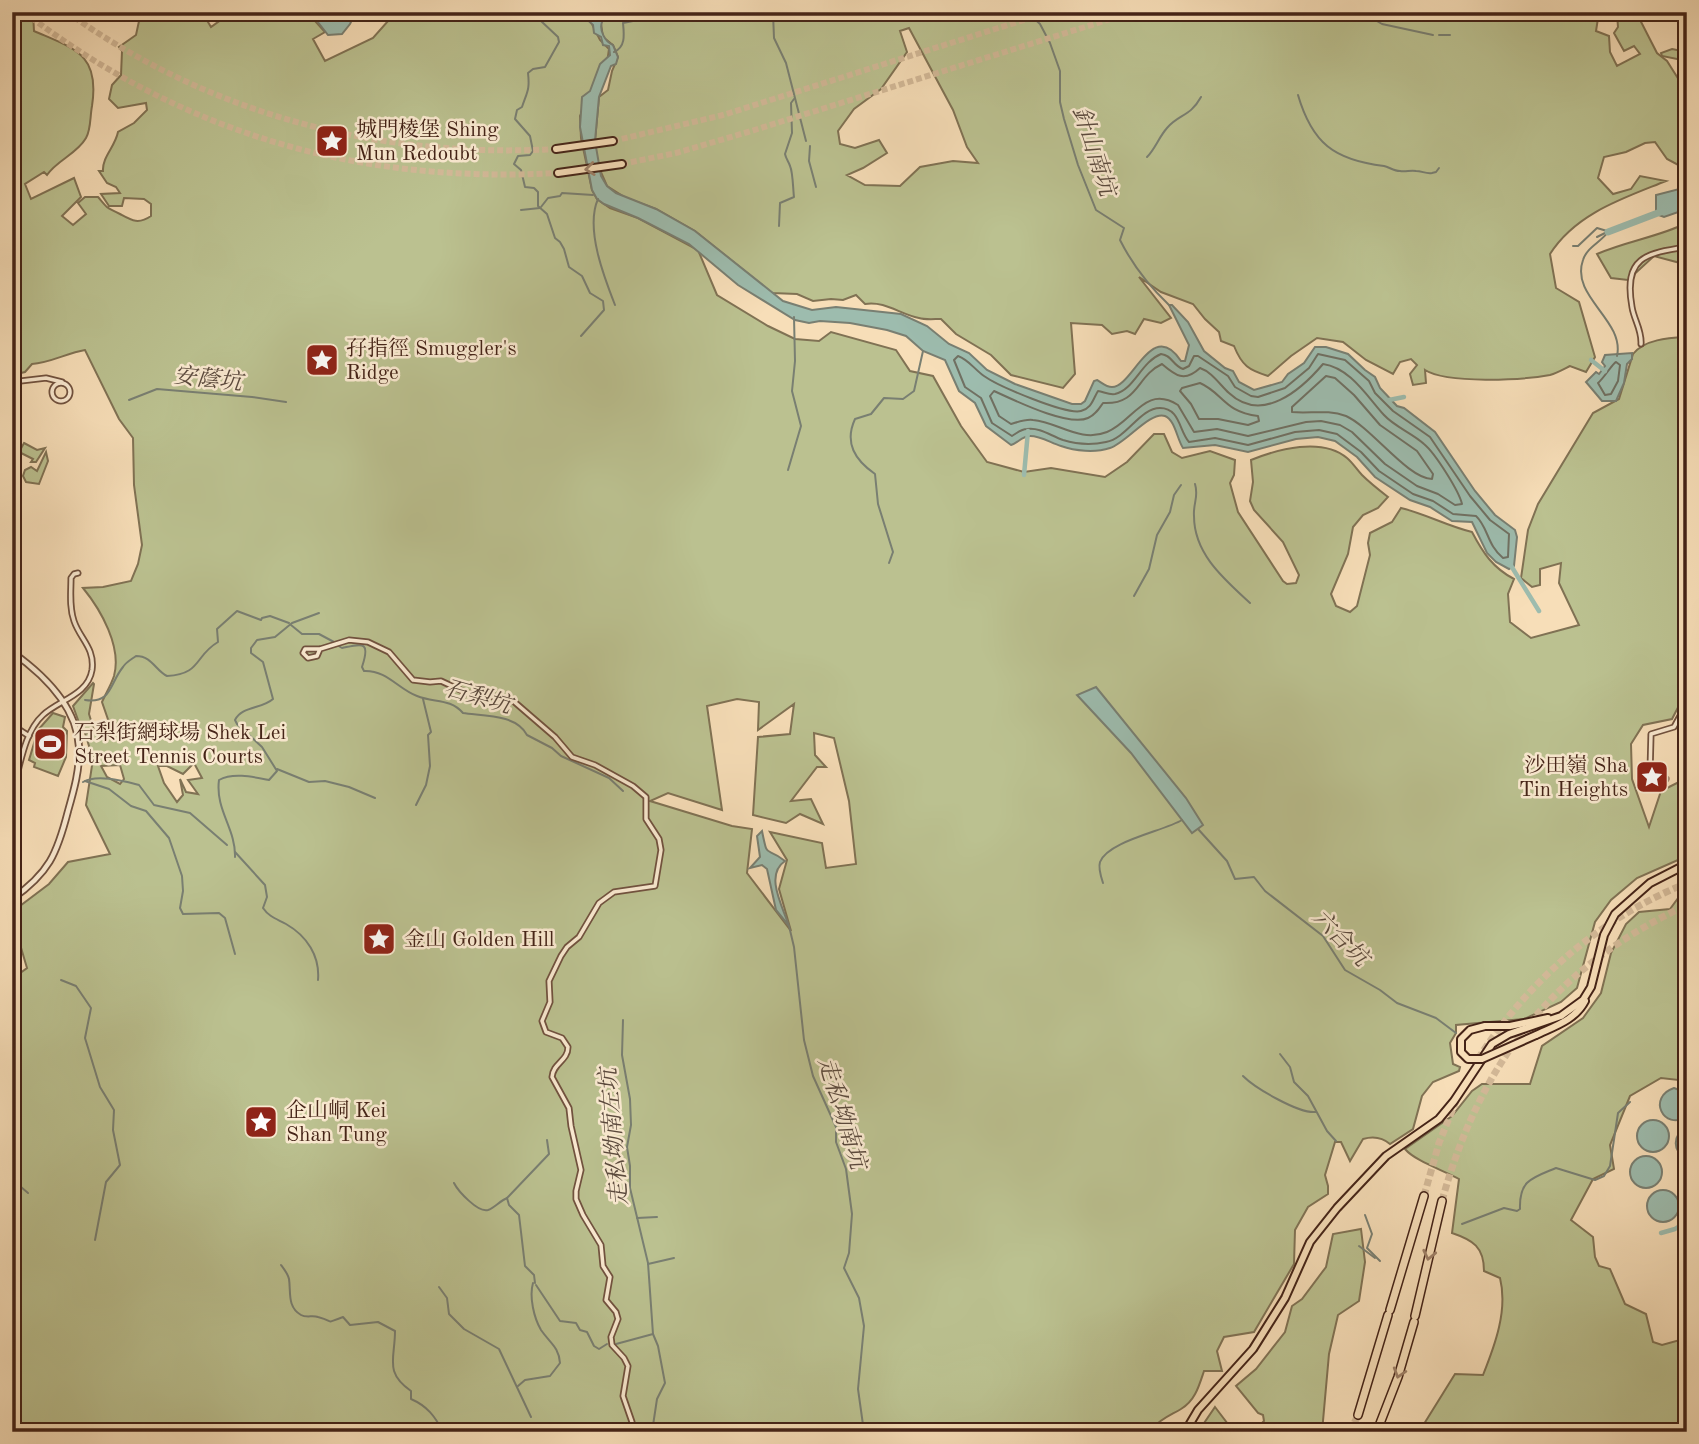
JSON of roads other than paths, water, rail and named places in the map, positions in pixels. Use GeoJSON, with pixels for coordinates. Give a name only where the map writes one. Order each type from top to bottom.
{"type":"FeatureCollection","features":[{"type":"Feature","properties":{"kind":"highway"},"geometry":{"type":"LineString","coordinates":[[1358,1415],[1424,1196]]}},
{"type":"Feature","properties":{"kind":"highway"},"geometry":{"type":"LineString","coordinates":[[1379,1426],[1398,1377],[1415,1319],[1442,1201]]}},
{"type":"Feature","properties":{"kind":"main road"},"geometry":{"type":"LineString","coordinates":[[556,149],[613,141]]}},
{"type":"Feature","properties":{"kind":"main road"},"geometry":{"type":"LineString","coordinates":[[558,173],[622,164]]}},
{"type":"Feature","properties":{"kind":"main road"},"geometry":{"type":"LineString","coordinates":[[1561,1016],[1510,1026],[1485,1026],[1470,1030],[1461,1039],[1461,1052],[1468,1059],[1482,1059],[1574,1016],[1587,995],[1601,942],[1615,914],[1644,887],[1669,871],[1687,864]]}},
{"type":"Feature","properties":{"kind":"main road"},"geometry":{"type":"LineString","coordinates":[[1185,1432],[1198,1410],[1253,1349],[1285,1298],[1315,1234],[1337,1208],[1386,1156],[1439,1119],[1492,1044],[1509,1034],[1561,1016],[1575,1008],[1587,995]]}},
{"type":"Feature","properties":{"kind":"street"},"geometry":{"type":"LineString","coordinates":[[1641,344],[1641,335],[1632,308],[1630,286],[1635,267],[1642,258],[1653,252],[1687,247]]}},
{"type":"Feature","properties":{"kind":"street"},"geometry":{"type":"LineString","coordinates":[[12,384],[41,379],[63,383],[70,391],[66,400],[57,401],[48,383],[41,379]]}},
{"type":"Feature","properties":{"kind":"street"},"geometry":{"type":"LineString","coordinates":[[52,391],[57,384],[63,383]]}},
{"type":"Feature","properties":{"kind":"street"},"geometry":{"type":"LineString","coordinates":[[12,496],[15,582],[12,606]]}},
{"type":"Feature","properties":{"kind":"street"},"geometry":{"type":"LineString","coordinates":[[12,794],[29,736],[39,718],[84,687],[92,667],[91,650],[76,627],[71,612],[71,576],[78,573]]}},
{"type":"Feature","properties":{"kind":"street"},"geometry":{"type":"LineString","coordinates":[[320,649],[313,658],[308,658],[303,653],[304,649],[320,649],[345,640],[368,642],[390,652],[413,680],[441,681],[467,694],[511,699],[555,737],[572,757],[596,766],[633,786],[646,797],[646,820],[659,839],[661,850],[655,886],[614,892],[599,903],[579,937],[561,956],[550,981],[550,1004],[542,1021],[546,1032],[562,1038],[568,1047],[567,1055],[555,1066],[552,1077],[569,1108],[570,1126],[581,1170],[576,1199],[602,1248],[603,1266],[611,1279],[606,1300],[616,1312],[618,1320],[611,1342],[627,1364],[623,1396],[632,1422],[631,1432]]}},
{"type":"Feature","properties":{"kind":"street"},"geometry":{"type":"LineString","coordinates":[[12,652],[40,673],[63,701],[68,708],[79,742],[74,789],[49,866],[38,879],[12,899]]}},
{"type":"Feature","properties":{"kind":"street"},"geometry":{"type":"LineString","coordinates":[[1650,773],[1651,734],[1674,727],[1687,703]]}},
{"type":"Feature","properties":{"kind":"street"},"geometry":{"type":"LineString","coordinates":[[12,725],[29,736]]}},
{"type":"Feature","properties":{"kind":"street"},"geometry":{"type":"LineString","coordinates":[[1656,777],[1666,779]]}},
{"type":"Feature","properties":{"kind":"street"},"geometry":{"type":"LineString","coordinates":[[12,947],[19,960],[12,971]]}},
{"type":"Feature","properties":{"kind":"water"},"geometry":{"type":"Polygon","coordinates":[[[310,12],[356,12],[342,34],[328,35],[310,12]]]}},
{"type":"Feature","properties":{"kind":"water"},"geometry":{"type":"Polygon","coordinates":[[[579,12],[609,12],[601,29],[618,57],[616,64],[611,66],[599,97],[595,141],[601,176],[607,186],[616,193],[656,209],[695,231],[783,301],[812,310],[836,307],[901,314],[927,326],[949,344],[969,353],[987,370],[1015,384],[1072,404],[1085,401],[1094,381],[1110,387],[1120,384],[1152,350],[1161,346],[1171,349],[1181,361],[1185,361],[1189,345],[1169,305],[1188,322],[1204,351],[1233,371],[1239,382],[1254,390],[1282,382],[1288,374],[1304,363],[1315,347],[1326,347],[1348,354],[1375,377],[1380,388],[1397,406],[1404,408],[1435,432],[1475,491],[1495,515],[1515,530],[1517,537],[1514,566],[1509,569],[1487,553],[1472,522],[1452,521],[1430,507],[1410,500],[1375,477],[1357,457],[1335,441],[1318,437],[1296,439],[1248,452],[1215,445],[1183,448],[1171,421],[1165,416],[1159,416],[1104,450],[1072,449],[1030,436],[1011,445],[986,426],[975,403],[959,391],[945,360],[923,351],[906,336],[850,323],[809,323],[795,320],[738,285],[689,244],[597,199],[592,190],[580,127],[582,97],[590,91],[600,64],[610,55],[609,46],[603,45],[601,37],[594,33],[593,25],[579,12]]]}},
{"type":"Feature","properties":{"kind":"water"},"geometry":{"type":"Polygon","coordinates":[[[1687,187],[1687,209],[1664,217],[1656,214],[1656,195],[1687,187]]]}},
{"type":"Feature","properties":{"kind":"water"},"geometry":{"type":"Polygon","coordinates":[[[1632,353],[1616,401],[1602,401],[1586,382],[1596,372],[1599,374],[1605,366],[1602,362],[1605,355],[1632,353]]]}},
{"type":"Feature","properties":{"kind":"water"},"geometry":{"type":"Polygon","coordinates":[[[1096,687],[1186,798],[1203,825],[1192,833],[1131,753],[1077,695],[1096,687]]]}},
{"type":"Feature","properties":{"kind":"water"},"geometry":{"type":"Polygon","coordinates":[[[762,831],[768,851],[785,861],[779,867],[775,883],[789,926],[776,910],[767,869],[762,865],[750,868],[760,857],[757,836],[762,831]]]}},
{"type":"Feature","properties":{"kind":"water"},"geometry":{"type":"Polygon","coordinates":[[[1674,1088],[1687,1093],[1687,1117],[1678,1120],[1665,1116],[1660,1105],[1661,1098],[1674,1088]]]}},
{"type":"Feature","properties":{"kind":"water"},"geometry":{"type":"Polygon","coordinates":[[[1653,1120],[1664,1125],[1669,1136],[1664,1147],[1653,1152],[1642,1147],[1637,1136],[1642,1125],[1653,1120]]]}},
{"type":"Feature","properties":{"kind":"water"},"geometry":{"type":"Polygon","coordinates":[[[1687,1128],[1687,1159],[1676,1148],[1676,1139],[1687,1128]]]}},
{"type":"Feature","properties":{"kind":"water"},"geometry":{"type":"Polygon","coordinates":[[[1646,1156],[1657,1161],[1662,1172],[1657,1183],[1646,1188],[1635,1183],[1630,1172],[1635,1161],[1646,1156]]]}},
{"type":"Feature","properties":{"kind":"water"},"geometry":{"type":"Polygon","coordinates":[[[1663,1190],[1674,1195],[1679,1206],[1674,1217],[1663,1222],[1652,1217],[1647,1206],[1652,1195],[1663,1190]]]}},
{"type":"Feature","properties":{"kind":"waterway"},"geometry":{"type":"LineString","coordinates":[[538,12],[541,21],[558,37],[559,42],[545,67],[533,69],[528,73],[528,91],[515,119],[530,136],[533,151],[530,155],[518,156],[514,164],[521,170],[525,187],[534,188],[538,192],[538,206],[547,214],[555,238],[564,249],[569,267],[582,276],[590,293],[603,301],[604,310],[581,336]]}},
{"type":"Feature","properties":{"kind":"waterway"},"geometry":{"type":"LineString","coordinates":[[614,52],[622,44],[623,23],[638,20],[647,12]]}},
{"type":"Feature","properties":{"kind":"waterway","name":"針山南坑"},"geometry":{"type":"LineString","coordinates":[[1027,12],[1040,24],[1060,71],[1060,102],[1064,119],[1096,210],[1124,228],[1120,240],[1125,249],[1142,275],[1169,305]]}},
{"type":"Feature","properties":{"kind":"waterway"},"geometry":{"type":"LineString","coordinates":[[1361,12],[1382,24],[1433,35]]}},
{"type":"Feature","properties":{"kind":"waterway"},"geometry":{"type":"LineString","coordinates":[[773,13],[774,38],[786,63],[806,141]]}},
{"type":"Feature","properties":{"kind":"waterway"},"geometry":{"type":"LineString","coordinates":[[1439,35],[1450,35]]}},
{"type":"Feature","properties":{"kind":"waterway"},"geometry":{"type":"LineString","coordinates":[[1298,95],[1310,126],[1318,137],[1339,154],[1398,171],[1430,173],[1439,168]]}},
{"type":"Feature","properties":{"kind":"waterway"},"geometry":{"type":"LineString","coordinates":[[1147,157],[1167,128],[1189,112],[1201,97]]}},
{"type":"Feature","properties":{"kind":"waterway"},"geometry":{"type":"LineString","coordinates":[[779,226],[780,203],[794,197],[791,169],[785,154],[792,133],[791,103],[794,99]]}},
{"type":"Feature","properties":{"kind":"waterway"},"geometry":{"type":"LineString","coordinates":[[810,146],[809,161],[816,187]]}},
{"type":"Feature","properties":{"kind":"waterway"},"geometry":{"type":"LineString","coordinates":[[541,207],[548,198],[560,196],[562,193],[593,195]]}},
{"type":"Feature","properties":{"kind":"waterway"},"geometry":{"type":"LineString","coordinates":[[598,199],[595,238],[601,267],[615,305]]}},
{"type":"Feature","properties":{"kind":"waterway"},"geometry":{"type":"LineString","coordinates":[[521,210],[540,208]]}},
{"type":"Feature","properties":{"kind":"waterway"},"geometry":{"type":"LineString","coordinates":[[1608,232],[1663,211]]}},
{"type":"Feature","properties":{"kind":"waterway"},"geometry":{"type":"LineString","coordinates":[[1573,246],[1578,246],[1597,228],[1607,231]]}},
{"type":"Feature","properties":{"kind":"waterway"},"geometry":{"type":"LineString","coordinates":[[1597,237],[1607,232]]}},
{"type":"Feature","properties":{"kind":"waterway"},"geometry":{"type":"LineString","coordinates":[[1608,232],[1585,255],[1581,273],[1590,297],[1613,331],[1617,356]]}},
{"type":"Feature","properties":{"kind":"waterway"},"geometry":{"type":"LineString","coordinates":[[788,470],[801,426],[792,391],[795,361],[794,317]]}},
{"type":"Feature","properties":{"kind":"waterway"},"geometry":{"type":"LineString","coordinates":[[889,563],[893,552],[878,504],[875,474],[862,463],[853,450],[852,428],[855,419],[871,414],[884,398],[903,399],[914,391],[923,351]]}},
{"type":"Feature","properties":{"kind":"waterway"},"geometry":{"type":"LineString","coordinates":[[1591,360],[1605,371]]}},
{"type":"Feature","properties":{"kind":"waterway","name":"安蔭坑"},"geometry":{"type":"LineString","coordinates":[[129,400],[157,389],[286,402]]}},
{"type":"Feature","properties":{"kind":"waterway"},"geometry":{"type":"LineString","coordinates":[[1389,400],[1404,397]]}},
{"type":"Feature","properties":{"kind":"waterway"},"geometry":{"type":"LineString","coordinates":[[1024,475],[1028,431]]}},
{"type":"Feature","properties":{"kind":"waterway"},"geometry":{"type":"LineString","coordinates":[[1195,484],[1194,516],[1199,542],[1212,565],[1250,603]]}},
{"type":"Feature","properties":{"kind":"waterway"},"geometry":{"type":"LineString","coordinates":[[1134,596],[1149,569],[1157,535],[1181,485]]}},
{"type":"Feature","properties":{"kind":"waterway"},"geometry":{"type":"LineString","coordinates":[[1510,564],[1539,611]]}},
{"type":"Feature","properties":{"kind":"waterway"},"geometry":{"type":"LineString","coordinates":[[85,700],[105,696],[124,665],[136,656],[146,658],[167,676],[186,672],[218,642],[217,629],[237,611],[261,620],[270,616],[289,623]]}},
{"type":"Feature","properties":{"kind":"waterway"},"geometry":{"type":"LineString","coordinates":[[235,857],[232,837],[220,801],[219,780],[237,776],[269,780],[277,771],[262,747],[235,720],[242,712],[273,699],[263,662],[251,653],[251,648],[257,640],[275,637],[292,623],[319,613]]}},
{"type":"Feature","properties":{"kind":"waterway"},"geometry":{"type":"LineString","coordinates":[[291,625],[302,634],[319,634],[334,642]]}},
{"type":"Feature","properties":{"kind":"waterway","name":"石梨坑"},"geometry":{"type":"LineString","coordinates":[[337,645],[342,648],[363,646],[364,671],[386,677],[410,693],[453,705],[463,713],[498,717],[515,723],[527,735],[561,756],[609,778],[623,791]]}},
{"type":"Feature","properties":{"kind":"waterway"},"geometry":{"type":"LineString","coordinates":[[416,805],[426,785],[430,766],[428,735],[431,732],[423,699]]}},
{"type":"Feature","properties":{"kind":"waterway"},"geometry":{"type":"LineString","coordinates":[[277,769],[309,782],[325,781],[375,798]]}},
{"type":"Feature","properties":{"kind":"waterway"},"geometry":{"type":"LineString","coordinates":[[83,782],[103,778],[139,785],[154,805],[190,813],[227,845]]}},
{"type":"Feature","properties":{"kind":"waterway"},"geometry":{"type":"LineString","coordinates":[[85,781],[109,789],[131,806],[146,811],[169,838],[182,876],[180,908],[183,914],[219,913],[225,918],[235,954]]}},
{"type":"Feature","properties":{"kind":"waterway"},"geometry":{"type":"LineString","coordinates":[[1103,883],[1099,864],[1105,855],[1125,842],[1182,820]]}},
{"type":"Feature","properties":{"kind":"waterway","name":"六合坑"},"geometry":{"type":"LineString","coordinates":[[1198,829],[1227,861],[1235,879],[1254,877],[1265,891],[1323,936],[1345,970],[1397,1003],[1436,1018],[1456,1033]]}},
{"type":"Feature","properties":{"kind":"waterway"},"geometry":{"type":"LineString","coordinates":[[235,852],[265,885],[265,911],[300,934],[311,948],[317,963],[318,980]]}},
{"type":"Feature","properties":{"kind":"waterway","name":"走私坳南坑"},"geometry":{"type":"LineString","coordinates":[[789,926],[794,947],[804,1040],[813,1076],[836,1127],[836,1142],[846,1169],[852,1214],[849,1253],[844,1268],[859,1298],[864,1326],[858,1389],[864,1432]]}},
{"type":"Feature","properties":{"kind":"waterway"},"geometry":{"type":"LineString","coordinates":[[61,980],[76,986],[91,1008],[85,1038],[100,1087],[114,1110],[113,1130],[120,1165],[106,1182],[95,1240]]}},
{"type":"Feature","properties":{"kind":"waterway","name":"走私坳南左坑"},"geometry":{"type":"LineString","coordinates":[[623,1020],[622,1055],[630,1099],[631,1125],[627,1147],[630,1188],[648,1263],[653,1334]]}},
{"type":"Feature","properties":{"kind":"waterway"},"geometry":{"type":"LineString","coordinates":[[1280,1054],[1290,1067],[1294,1082],[1308,1096],[1327,1131],[1336,1141]]}},
{"type":"Feature","properties":{"kind":"waterway"},"geometry":{"type":"LineString","coordinates":[[1243,1076],[1278,1099],[1299,1109],[1316,1112]]}},
{"type":"Feature","properties":{"kind":"waterway"},"geometry":{"type":"LineString","coordinates":[[1462,1224],[1504,1208],[1517,1211],[1520,1209],[1522,1192],[1529,1181],[1556,1168],[1595,1180],[1604,1176],[1610,1166],[1618,1113],[1630,1102]]}},
{"type":"Feature","properties":{"kind":"waterway"},"geometry":{"type":"LineString","coordinates":[[507,1198],[549,1154],[547,1140]]}},
{"type":"Feature","properties":{"kind":"waterway"},"geometry":{"type":"LineString","coordinates":[[12,1171],[21,1187],[28,1193]]}},
{"type":"Feature","properties":{"kind":"waterway"},"geometry":{"type":"LineString","coordinates":[[1682,1173],[1687,1171]]}},
{"type":"Feature","properties":{"kind":"waterway"},"geometry":{"type":"LineString","coordinates":[[1680,1176],[1687,1199]]}},
{"type":"Feature","properties":{"kind":"waterway"},"geometry":{"type":"LineString","coordinates":[[454,1183],[469,1201],[484,1210],[507,1198],[509,1205],[519,1215],[525,1266],[534,1275],[535,1283]]}},
{"type":"Feature","properties":{"kind":"waterway"},"geometry":{"type":"LineString","coordinates":[[1365,1215],[1372,1234],[1367,1248],[1380,1261]]}},
{"type":"Feature","properties":{"kind":"waterway"},"geometry":{"type":"LineString","coordinates":[[637,1218],[657,1217]]}},
{"type":"Feature","properties":{"kind":"waterway"},"geometry":{"type":"LineString","coordinates":[[1661,1233],[1675,1229],[1687,1221]]}},
{"type":"Feature","properties":{"kind":"waterway"},"geometry":{"type":"LineString","coordinates":[[1359,1246],[1375,1258]]}},
{"type":"Feature","properties":{"kind":"waterway"},"geometry":{"type":"LineString","coordinates":[[648,1264],[674,1258]]}},
{"type":"Feature","properties":{"kind":"waterway"},"geometry":{"type":"LineString","coordinates":[[281,1265],[288,1277],[290,1299],[301,1315],[316,1316],[330,1322],[343,1317],[350,1325],[378,1322],[395,1331],[393,1364],[397,1378],[411,1391],[411,1399],[430,1412],[443,1432]]}},
{"type":"Feature","properties":{"kind":"waterway"},"geometry":{"type":"LineString","coordinates":[[518,1386],[525,1380],[550,1376],[560,1363],[556,1349],[536,1320],[532,1301],[533,1283]]}},
{"type":"Feature","properties":{"kind":"waterway"},"geometry":{"type":"LineString","coordinates":[[536,1285],[560,1321],[576,1323],[580,1330],[587,1332],[594,1346],[599,1349],[607,1344]]}},
{"type":"Feature","properties":{"kind":"waterway"},"geometry":{"type":"LineString","coordinates":[[439,1287],[447,1298],[449,1314],[464,1329],[499,1349],[531,1417]]}},
{"type":"Feature","properties":{"kind":"waterway"},"geometry":{"type":"LineString","coordinates":[[616,1344],[653,1334],[658,1346],[665,1383],[657,1399],[652,1432]]}},
{"type":"Feature","properties":{"kind":"tunnel"},"geometry":{"type":"LineString","coordinates":[[24,12],[84,54],[146,90],[210,119],[276,142],[343,159],[413,170],[484,174],[558,173]]}},
{"type":"Feature","properties":{"kind":"tunnel"},"geometry":{"type":"LineString","coordinates":[[67,12],[122,48],[179,78],[238,103],[300,123],[362,137],[426,146],[491,150],[556,149]]}},
{"type":"Feature","properties":{"kind":"tunnel"},"geometry":{"type":"LineString","coordinates":[[613,141],[723,115],[1049,12]]}},
{"type":"Feature","properties":{"kind":"tunnel"},"geometry":{"type":"LineString","coordinates":[[622,164],[676,153],[748,132],[1133,12]]}},
{"type":"Feature","properties":{"kind":"tunnel"},"geometry":{"type":"LineString","coordinates":[[1478,1059],[1520,1004],[1543,978],[1569,955],[1625,914],[1687,883]]}},
{"type":"Feature","properties":{"kind":"tunnel"},"geometry":{"type":"LineString","coordinates":[[1442,1201],[1458,1151],[1478,1105],[1501,1062],[1529,1024],[1561,989],[1598,957],[1640,930],[1687,905]]}},
{"type":"Feature","properties":{"kind":"tunnel"},"geometry":{"type":"LineString","coordinates":[[1424,1196],[1439,1143],[1456,1101]]}},
{"type":"Feature","properties":{"kind":"tunnel"},"geometry":{"type":"LineString","coordinates":[[1350,1432],[1358,1415]]}},
{"type":"Feature","properties":{"kind":"place","name":"城門棱堡 Shing Mun Redoubt"},"geometry":{"type":"Point","coordinates":[332,141]}},
{"type":"Feature","properties":{"kind":"place","name":"孖指徑 Smuggler's Ridge"},"geometry":{"type":"Point","coordinates":[322,360]}},
{"type":"Feature","properties":{"kind":"place","name":"石梨街網球場 Shek Lei Street Tennis Courts"},"geometry":{"type":"Point","coordinates":[50,744]}},
{"type":"Feature","properties":{"kind":"place","name":"沙田嶺 Sha Tin Heights"},"geometry":{"type":"Point","coordinates":[1652,777]}},
{"type":"Feature","properties":{"kind":"place","name":"金山 Golden Hill"},"geometry":{"type":"Point","coordinates":[379,939]}},
{"type":"Feature","properties":{"kind":"place","name":"企山峒 Kei Shan Tung"},"geometry":{"type":"Point","coordinates":[261,1122]}}]}
